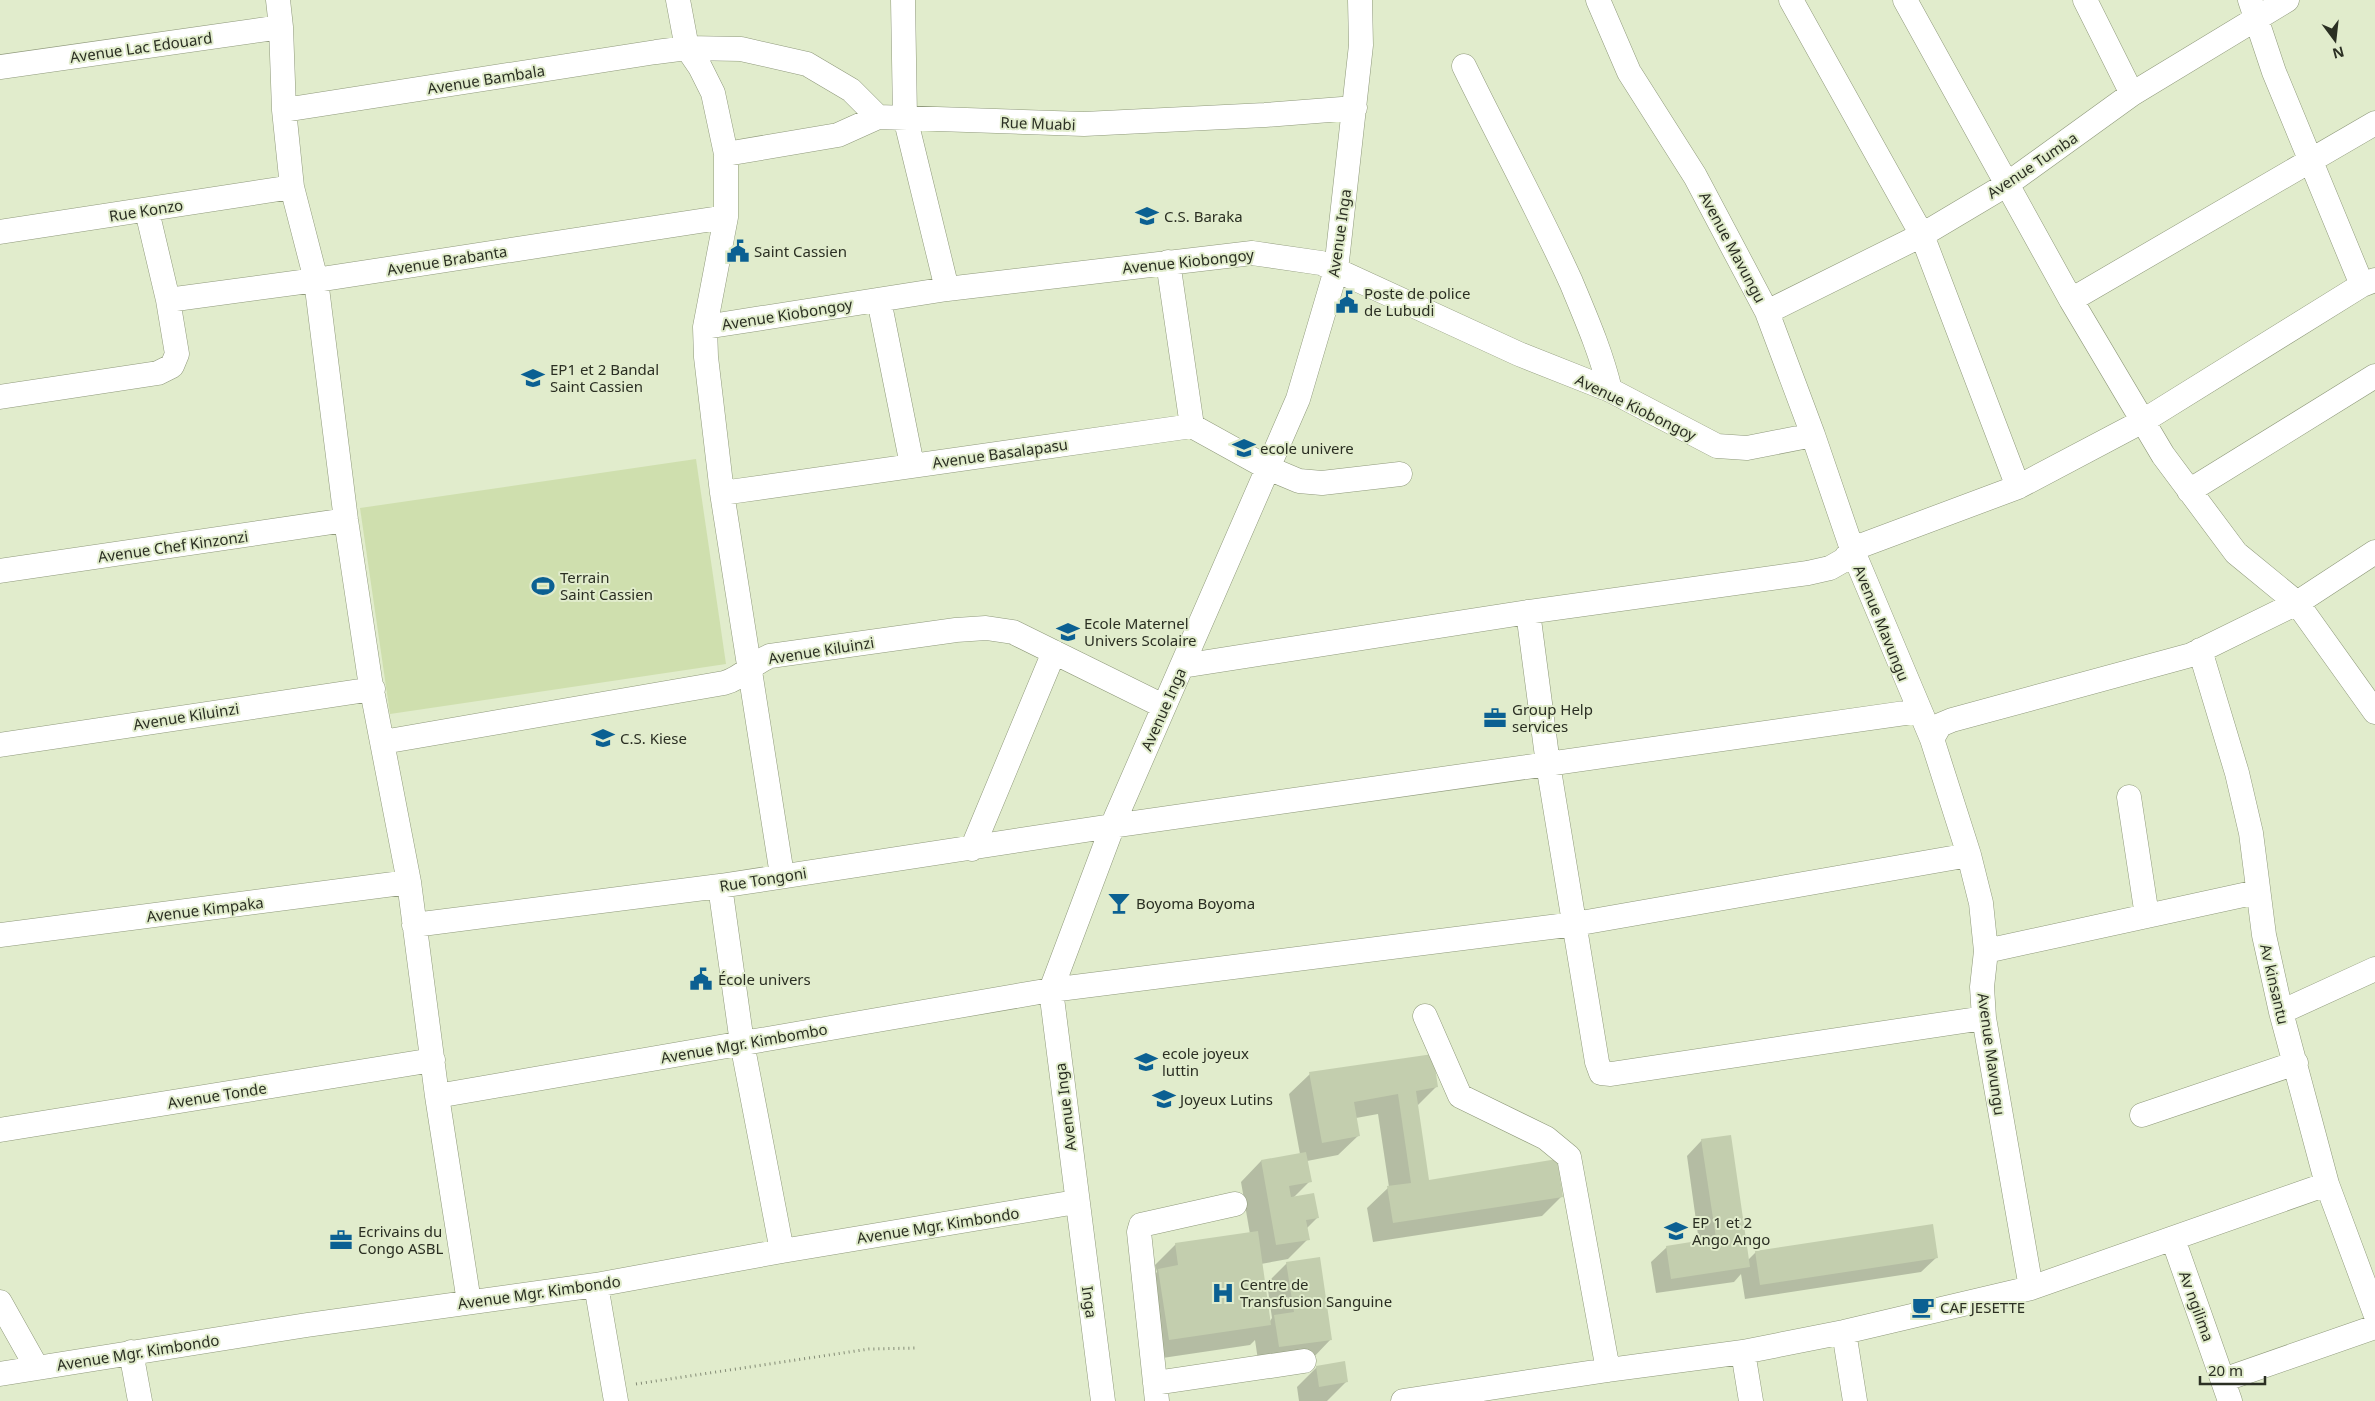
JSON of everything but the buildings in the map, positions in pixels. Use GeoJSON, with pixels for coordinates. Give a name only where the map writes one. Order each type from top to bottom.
{"type":"FeatureCollection","features":[{"type":"Feature","properties":{"kind":"street"},"geometry":{"type":"LineString","coordinates":[[278,0],[281,27],[284,110],[292,187],[316,280],[346,520],[373,689],[409,882],[437,1096],[469,1302]]}},
{"type":"Feature","properties":{"kind":"street"},"geometry":{"type":"LineString","coordinates":[[678,0],[688,48],[700,66],[713,93],[726,154],[726,217],[705,327],[706,357],[722,493],[748,671],[782,876]]}},
{"type":"Feature","properties":{"kind":"street"},"geometry":{"type":"LineString","coordinates":[[903,0],[905,117],[948,289]]}},
{"type":"Feature","properties":{"kind":"street","name":"Avenue Inga"},"geometry":{"type":"LineString","coordinates":[[1076,1202],[1051,990],[1112,826],[1298,399],[1336,270],[1361,45],[1360,0]]}},
{"type":"Feature","properties":{"kind":"street","name":"Avenue Mavungu"},"geometry":{"type":"LineString","coordinates":[[1598,0],[1628,72],[1695,176],[1767,312],[1813,435],[1852,550],[1932,739],[1969,855],[1981,904],[1986,951],[1982,987],[1984,1018],[2031,1288]]}},
{"type":"Feature","properties":{"kind":"street"},"geometry":{"type":"LineString","coordinates":[[1791,0],[1922,235],[2018,488]]}},
{"type":"Feature","properties":{"kind":"street"},"geometry":{"type":"LineString","coordinates":[[1905,0],[2071,300],[2163,455],[2236,553],[2297,603],[2375,712]]}},
{"type":"Feature","properties":{"kind":"street"},"geometry":{"type":"LineString","coordinates":[[2084,0],[2132,94]]}},
{"type":"Feature","properties":{"kind":"street","name":"Avenue Tumba"},"geometry":{"type":"LineString","coordinates":[[1767,312],[1922,235],[2006,184],[2254,9],[2287,0]]}},
{"type":"Feature","properties":{"kind":"street"},"geometry":{"type":"LineString","coordinates":[[1182,666],[1528,612],[1808,573],[1830,568],[1844,560],[1852,550],[2018,488],[2143,421],[2369,282],[2311,160],[2274,72],[2254,9]]}},
{"type":"Feature","properties":{"kind":"street","name":"Avenue Lac Edouard"},"geometry":{"type":"LineString","coordinates":[[0,67],[281,27]]}},
{"type":"Feature","properties":{"kind":"street","name":"Avenue Bambala"},"geometry":{"type":"LineString","coordinates":[[284,110],[688,48],[741,48],[807,64],[851,90],[878,117]]}},
{"type":"Feature","properties":{"kind":"street"},"geometry":{"type":"LineString","coordinates":[[1464,66],[1548,232],[1592,332],[1610,390]]}},
{"type":"Feature","properties":{"kind":"street","name":"Rue Muabi"},"geometry":{"type":"LineString","coordinates":[[726,154],[838,135],[878,117],[1084,124],[1265,115],[1355,108]]}},
{"type":"Feature","properties":{"kind":"street"},"geometry":{"type":"LineString","coordinates":[[2071,300],[2375,123]]}},
{"type":"Feature","properties":{"kind":"street","name":"Rue Konzo"},"geometry":{"type":"LineString","coordinates":[[0,232],[147,211],[292,187]]}},
{"type":"Feature","properties":{"kind":"street"},"geometry":{"type":"LineString","coordinates":[[0,397],[158,373],[172,366],[177,354],[168,300],[147,211]]}},
{"type":"Feature","properties":{"kind":"street","name":"Avenue Brabanta"},"geometry":{"type":"LineString","coordinates":[[168,300],[316,280],[726,217]]}},
{"type":"Feature","properties":{"kind":"street","name":"Avenue Kiobongoy"},"geometry":{"type":"LineString","coordinates":[[705,327],[948,289],[1252,253],[1321,263],[1519,354],[1610,390],[1717,446],[1747,448],[1813,435]]}},
{"type":"Feature","properties":{"kind":"street"},"geometry":{"type":"LineString","coordinates":[[1168,262],[1192,426],[1268,468],[1299,481],[1311,483],[1400,474]]}},
{"type":"Feature","properties":{"kind":"street"},"geometry":{"type":"LineString","coordinates":[[879,300],[912,465]]}},
{"type":"Feature","properties":{"kind":"street"},"geometry":{"type":"LineString","coordinates":[[2189,491],[2375,376]]}},
{"type":"Feature","properties":{"kind":"street","name":"Avenue Basalapasu"},"geometry":{"type":"LineString","coordinates":[[722,493],[1192,426]]}},
{"type":"Feature","properties":{"kind":"street","name":"Avenue Chef Kinzonzi"},"geometry":{"type":"LineString","coordinates":[[0,571],[346,520]]}},
{"type":"Feature","properties":{"kind":"street"},"geometry":{"type":"LineString","coordinates":[[1932,739],[1940,725],[1952,720],[2191,656],[2297,603],[2375,552]]}},
{"type":"Feature","properties":{"kind":"street"},"geometry":{"type":"LineString","coordinates":[[1528,612],[1548,764],[1597,1062],[1601,1073],[1611,1074],[1984,1018]]}},
{"type":"Feature","properties":{"kind":"street","name":"Avenue Kiluinzi"},"geometry":{"type":"LineString","coordinates":[[383,742],[724,683],[736,680],[758,661],[770,656],[956,630],[986,628],[1013,632],[1163,706]]}},
{"type":"Feature","properties":{"kind":"street","name":"Av kinsantu"},"geometry":{"type":"LineString","coordinates":[[2200,650],[2237,774],[2251,833],[2257,892],[2264,935],[2281,1012],[2327,1184],[2375,1313]]}},
{"type":"Feature","properties":{"kind":"street"},"geometry":{"type":"LineString","coordinates":[[972,849],[1054,652]]}},
{"type":"Feature","properties":{"kind":"street","name":"Avenue Kiluinzi"},"geometry":{"type":"LineString","coordinates":[[0,745],[373,689]]}},
{"type":"Feature","properties":{"kind":"street","name":"Rue Tongoni"},"geometry":{"type":"LineString","coordinates":[[414,925],[720,886],[972,849],[1112,826],[1919,711]]}},
{"type":"Feature","properties":{"kind":"street"},"geometry":{"type":"LineString","coordinates":[[2129,797],[2147,916]]}},
{"type":"Feature","properties":{"kind":"street","name":"Avenue Mgr. Kimbombo"},"geometry":{"type":"LineString","coordinates":[[437,1096],[1051,990],[1575,924],[1969,855]]}},
{"type":"Feature","properties":{"kind":"street","name":"Avenue Kimpaka"},"geometry":{"type":"LineString","coordinates":[[0,935],[409,882]]}},
{"type":"Feature","properties":{"kind":"street"},"geometry":{"type":"LineString","coordinates":[[720,886],[742,1043],[782,1251]]}},
{"type":"Feature","properties":{"kind":"street"},"geometry":{"type":"LineString","coordinates":[[1986,951],[2257,892]]}},
{"type":"Feature","properties":{"kind":"street"},"geometry":{"type":"LineString","coordinates":[[2281,1012],[2375,969]]}},
{"type":"Feature","properties":{"kind":"street"},"geometry":{"type":"LineString","coordinates":[[1425,1016],[1460,1096],[1546,1138],[1569,1157],[1608,1370]]}},
{"type":"Feature","properties":{"kind":"street","name":"Avenue Tonde"},"geometry":{"type":"LineString","coordinates":[[0,1130],[433,1060]]}},
{"type":"Feature","properties":{"kind":"street"},"geometry":{"type":"LineString","coordinates":[[2142,1115],[2296,1063]]}},
{"type":"Feature","properties":{"kind":"street"},"geometry":{"type":"LineString","coordinates":[[1404,1401],[1743,1352],[1844,1332],[2031,1288],[2173,1240],[2327,1184]]}},
{"type":"Feature","properties":{"kind":"street","name":"Avenue Mgr. Kimbondo"},"geometry":{"type":"LineString","coordinates":[[0,1374],[131,1352],[596,1285],[782,1251],[1076,1202]]}},
{"type":"Feature","properties":{"kind":"street","name":"Inga"},"geometry":{"type":"LineString","coordinates":[[1076,1202],[1103,1401]]}},
{"type":"Feature","properties":{"kind":"street"},"geometry":{"type":"LineString","coordinates":[[1235,1204],[1141,1225],[1139,1232],[1156,1392],[1304,1361]]}},
{"type":"Feature","properties":{"kind":"street","name":"Av ngilima"},"geometry":{"type":"LineString","coordinates":[[2173,1240],[2227,1391]]}},
{"type":"Feature","properties":{"kind":"street"},"geometry":{"type":"LineString","coordinates":[[596,1285],[615,1394]]}},
{"type":"Feature","properties":{"kind":"street"},"geometry":{"type":"LineString","coordinates":[[0,1302],[37,1368]]}},
{"type":"Feature","properties":{"kind":"street"},"geometry":{"type":"LineString","coordinates":[[2227,1391],[2375,1327]]}},
{"type":"Feature","properties":{"kind":"street"},"geometry":{"type":"LineString","coordinates":[[1844,1332],[1855,1401]]}},
{"type":"Feature","properties":{"kind":"street"},"geometry":{"type":"LineString","coordinates":[[131,1352],[140,1401]]}},
{"type":"Feature","properties":{"kind":"street"},"geometry":{"type":"LineString","coordinates":[[1743,1352],[1750,1401]]}},
{"type":"Feature","properties":{"kind":"path"},"geometry":{"type":"LineString","coordinates":[[615,1394],[869,1349],[917,1348]]}},
{"type":"Feature","properties":{"kind":"green space","name":"Terrain Saint Cassien"},"geometry":{"type":"Polygon","coordinates":[[[696,459],[726,664],[390,714],[360,508],[696,459]]]}},
{"type":"Feature","properties":{"kind":"place","name":"C.S. Baraka"},"geometry":{"type":"Point","coordinates":[1147,216]}},
{"type":"Feature","properties":{"kind":"place","name":"Saint Cassien"},"geometry":{"type":"Point","coordinates":[738,251]}},
{"type":"Feature","properties":{"kind":"place","name":"Poste de police de Lubudi"},"geometry":{"type":"Point","coordinates":[1347,302]}},
{"type":"Feature","properties":{"kind":"place","name":"EP1 et 2 Bandal Saint Cassien"},"geometry":{"type":"Point","coordinates":[533,378]}},
{"type":"Feature","properties":{"kind":"place","name":"ecole univere"},"geometry":{"type":"Point","coordinates":[1244,448]}},
{"type":"Feature","properties":{"kind":"place","name":"Terrain Saint Cassien"},"geometry":{"type":"Point","coordinates":[543,586]}},
{"type":"Feature","properties":{"kind":"place","name":"Ecole Maternel Univers Scolaire"},"geometry":{"type":"Point","coordinates":[1068,632]}},
{"type":"Feature","properties":{"kind":"place","name":"Group Help services"},"geometry":{"type":"Point","coordinates":[1495,718]}},
{"type":"Feature","properties":{"kind":"place","name":"C.S. Kiese"},"geometry":{"type":"Point","coordinates":[603,738]}},
{"type":"Feature","properties":{"kind":"place","name":"Boyoma Boyoma"},"geometry":{"type":"Point","coordinates":[1119,903]}},
{"type":"Feature","properties":{"kind":"place","name":"École univers"},"geometry":{"type":"Point","coordinates":[701,979]}},
{"type":"Feature","properties":{"kind":"place","name":"ecole joyeux luttin"},"geometry":{"type":"Point","coordinates":[1146,1062]}},
{"type":"Feature","properties":{"kind":"place","name":"Joyeux Lutins"},"geometry":{"type":"Point","coordinates":[1164,1099]}},
{"type":"Feature","properties":{"kind":"place","name":"EP 1 et 2 Ango Ango"},"geometry":{"type":"Point","coordinates":[1676,1231]}},
{"type":"Feature","properties":{"kind":"place","name":"Ecrivains du Congo ASBL"},"geometry":{"type":"Point","coordinates":[341,1240]}},
{"type":"Feature","properties":{"kind":"place","name":"Centre de Transfusion Sanguine"},"geometry":{"type":"Point","coordinates":[1223,1293]}},
{"type":"Feature","properties":{"kind":"place","name":"CAF JESETTE"},"geometry":{"type":"Point","coordinates":[1923,1307]}}]}
